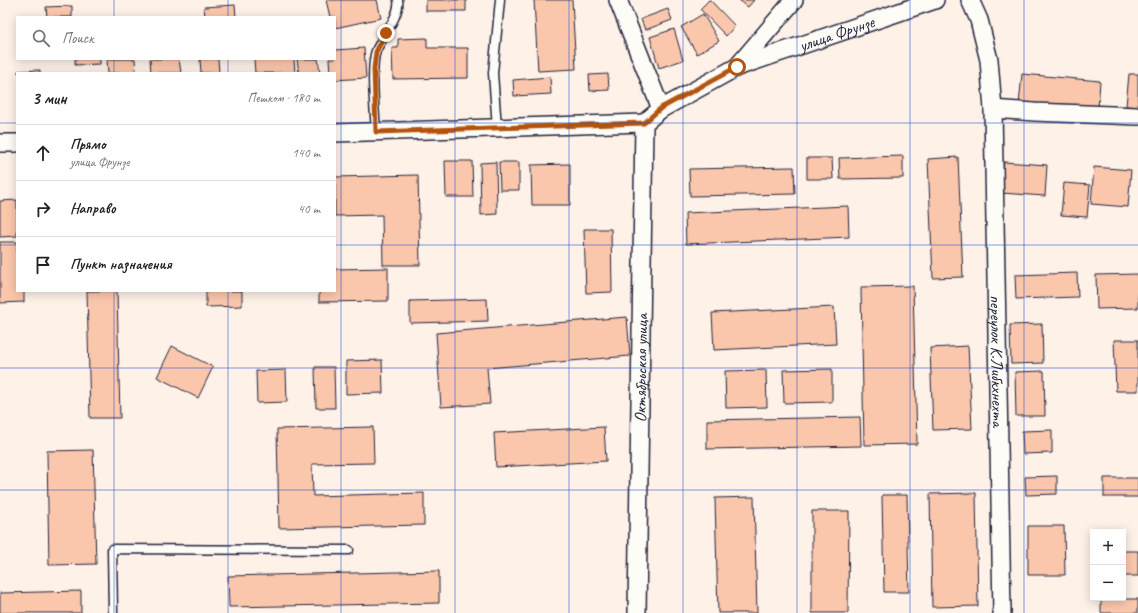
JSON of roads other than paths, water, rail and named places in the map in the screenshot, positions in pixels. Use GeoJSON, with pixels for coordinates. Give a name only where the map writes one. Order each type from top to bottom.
{"type":"FeatureCollection","features":[{"type":"Feature","properties":{"kind":"street"},"geometry":{"type":"LineString","coordinates":[[618,0],[661,108]]}},
{"type":"Feature","properties":{"kind":"street","name":"улица Фрунзе"},"geometry":{"type":"LineString","coordinates":[[737,67],[794,0]]}},
{"type":"Feature","properties":{"kind":"street","name":"улица Фрунзе"},"geometry":{"type":"LineString","coordinates":[[644,123],[661,108],[737,67],[935,0]]}},
{"type":"Feature","properties":{"kind":"street","name":"переулок К.Либкхнехта"},"geometry":{"type":"LineString","coordinates":[[970,0],[979,20],[989,60],[994,109],[1002,613]]}},
{"type":"Feature","properties":{"kind":"street"},"geometry":{"type":"LineString","coordinates":[[994,109],[1138,116]]}},
{"type":"Feature","properties":{"kind":"street"},"geometry":{"type":"LineString","coordinates":[[336,133],[644,123]]}},
{"type":"Feature","properties":{"kind":"street","name":"Октябрьская улица"},"geometry":{"type":"LineString","coordinates":[[638,613],[644,123]]}},
{"type":"Feature","properties":{"kind":"street"},"geometry":{"type":"LineString","coordinates":[[0,143],[16,143]]}},
{"type":"Feature","properties":{"kind":"lane"},"geometry":{"type":"LineString","coordinates":[[376,132],[374,69],[376,52],[397,12],[399,4],[398,0]]}},
{"type":"Feature","properties":{"kind":"lane"},"geometry":{"type":"LineString","coordinates":[[497,128],[493,74],[500,0]]}},
{"type":"Feature","properties":{"kind":"lane"},"geometry":{"type":"LineString","coordinates":[[113,613],[112,549],[349,550]]}}]}
